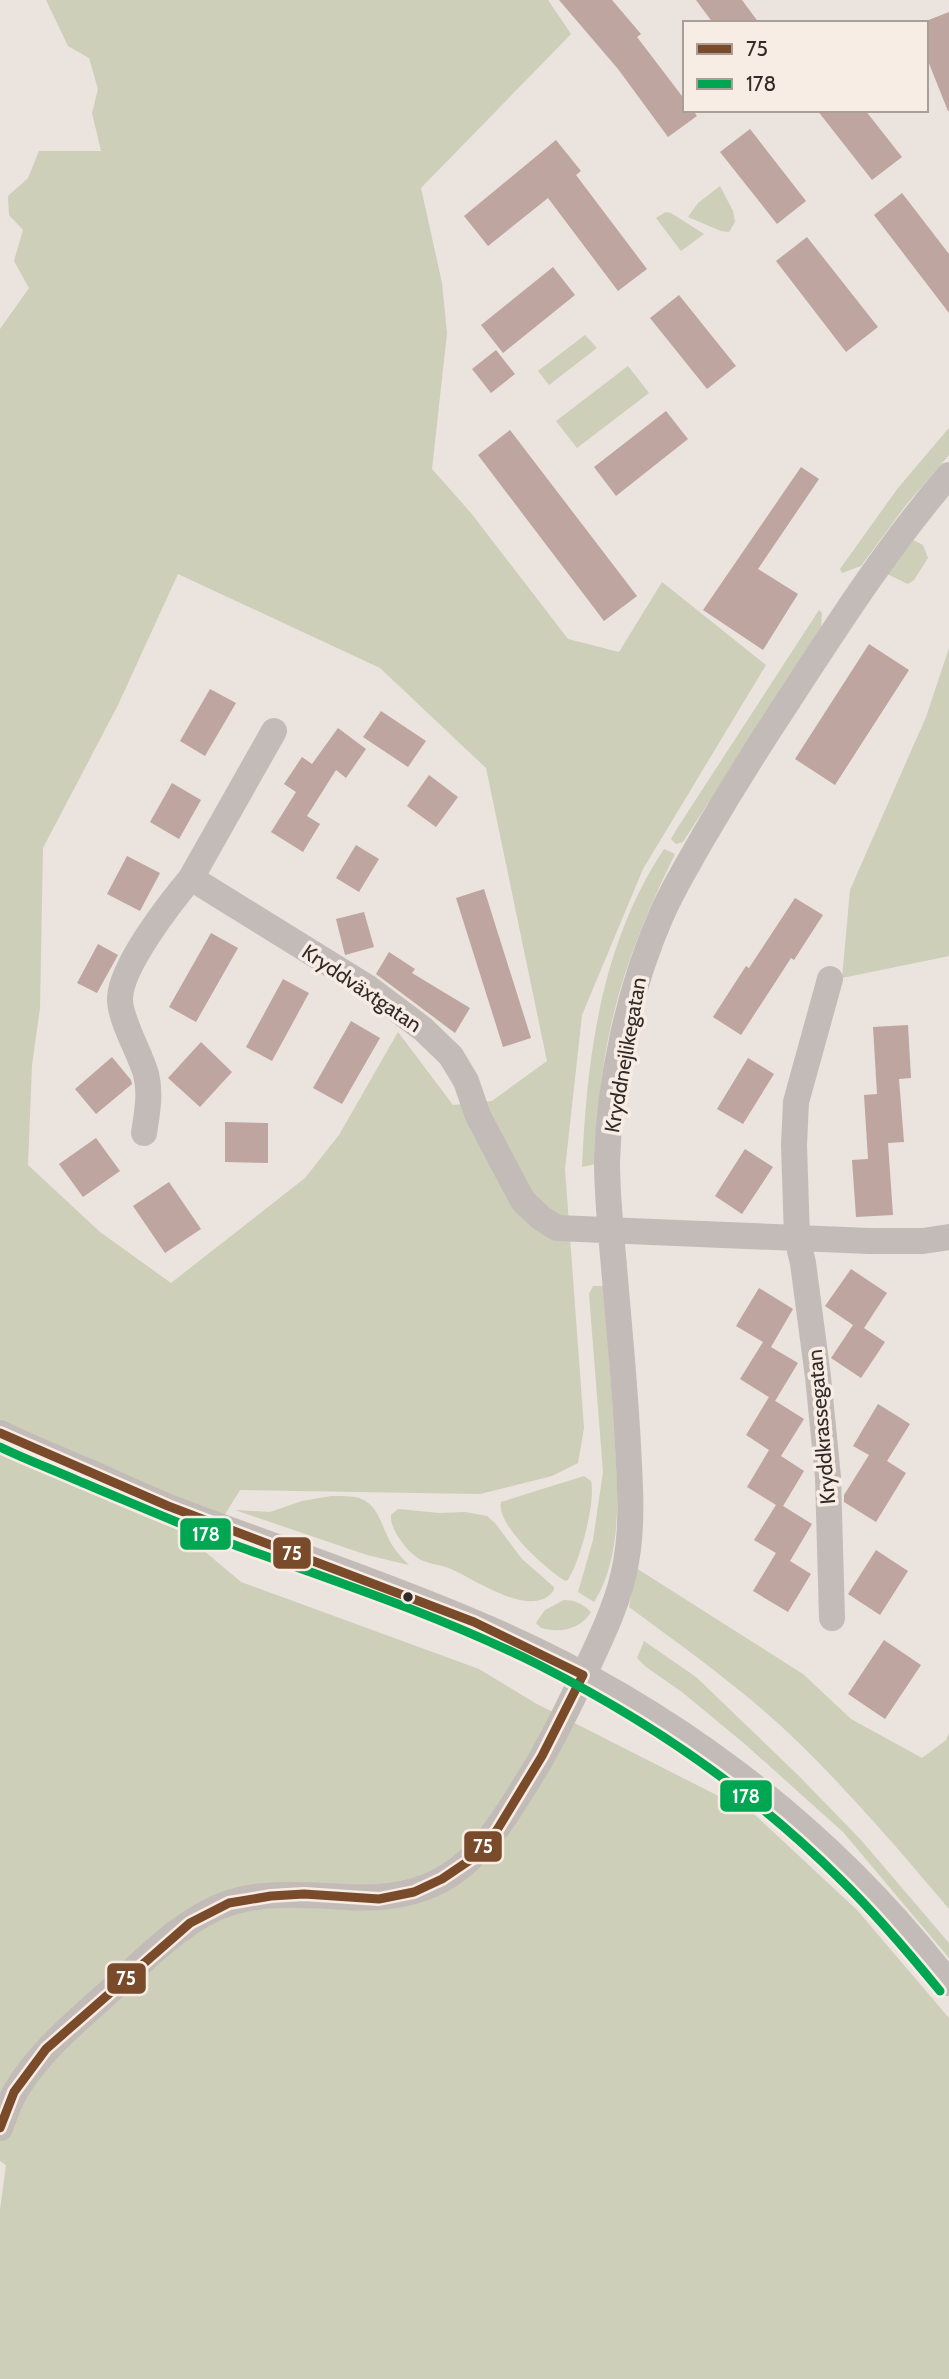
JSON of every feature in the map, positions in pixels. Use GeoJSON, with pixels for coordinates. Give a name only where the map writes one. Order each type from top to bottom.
{"type":"FeatureCollection","features":[{"type":"Feature","properties":{"kind":"street","name":"Kryddnejlikegatan"},"geometry":{"type":"LineString","coordinates":[[0,2128],[14,2092],[46,2049],[190,1923],[229,1903],[304,1894],[379,1899],[414,1892],[442,1879],[473,1858],[497,1830],[542,1756],[611,1613],[626,1565],[632,1508],[607,1161],[613,1099],[626,1022],[639,972],[662,912],[740,775],[852,601],[910,520],[949,475]]}},
{"type":"Feature","properties":{"kind":"street"},"geometry":{"type":"LineString","coordinates":[[144,1133],[150,1094],[146,1073],[119,1000],[122,983],[159,921],[191,878],[274,731]]}},
{"type":"Feature","properties":{"kind":"street","name":"Kryddväxtgatan"},"geometry":{"type":"LineString","coordinates":[[191,878],[367,987],[424,1028],[451,1056],[466,1082],[478,1116],[523,1201],[541,1218],[557,1228],[611,1231]]}},
{"type":"Feature","properties":{"kind":"street","name":"Kryddkrassegatan"},"geometry":{"type":"LineString","coordinates":[[830,979],[796,1102],[794,1145],[797,1238],[815,1352],[828,1478],[832,1618]]}},
{"type":"Feature","properties":{"kind":"street"},"geometry":{"type":"LineString","coordinates":[[611,1231],[896,1241],[949,1237]]}},
{"type":"Feature","properties":{"kind":"street"},"geometry":{"type":"LineString","coordinates":[[0,1433],[168,1506],[474,1622],[583,1675],[691,1738],[759,1790],[846,1867],[901,1925],[949,1983]]}},
{"type":"Feature","properties":{"kind":"green space"},"geometry":{"type":"Polygon","coordinates":[[[46,0],[548,0],[571,34],[421,188],[442,283],[447,333],[432,469],[471,513],[568,639],[619,652],[662,582],[766,665],[643,869],[582,1015],[565,1169],[584,1428],[578,1463],[552,1476],[480,1494],[240,1490],[203,1550],[241,1582],[479,1669],[535,1703],[754,1814],[857,1910],[949,2018],[949,2379],[0,2379],[0,2210],[6,2165],[0,2161],[0,329],[29,288],[14,261],[23,230],[9,215],[8,196],[28,178],[39,151],[101,151],[92,113],[98,89],[89,58],[68,46],[46,0]],[[178,574],[118,705],[43,848],[40,1008],[32,1065],[28,1165],[100,1232],[171,1283],[305,1178],[339,1135],[398,1032],[453,1105],[492,1101],[547,1061],[486,768],[380,668],[178,574]]]}},
{"type":"Feature","properties":{"kind":"green space"},"geometry":{"type":"Polygon","coordinates":[[[720,186],[733,211],[735,222],[729,232],[688,217],[698,203],[720,186]]]}},
{"type":"Feature","properties":{"kind":"green space"},"geometry":{"type":"Polygon","coordinates":[[[666,212],[704,234],[681,251],[656,218],[666,212]]]}},
{"type":"Feature","properties":{"kind":"green space"},"geometry":{"type":"Polygon","coordinates":[[[585,335],[597,348],[549,385],[538,371],[585,335]]]}},
{"type":"Feature","properties":{"kind":"green space"},"geometry":{"type":"Polygon","coordinates":[[[628,366],[649,393],[577,448],[556,421],[628,366]]]}},
{"type":"Feature","properties":{"kind":"green space"},"geometry":{"type":"Polygon","coordinates":[[[949,428],[949,455],[906,505],[861,566],[842,573],[840,569],[898,488],[949,428]]]}},
{"type":"Feature","properties":{"kind":"green space"},"geometry":{"type":"Polygon","coordinates":[[[911,539],[923,545],[928,558],[914,580],[908,584],[887,574],[911,539]]]}},
{"type":"Feature","properties":{"kind":"green space"},"geometry":{"type":"Polygon","coordinates":[[[819,610],[822,613],[821,628],[683,842],[676,844],[671,839],[678,827],[819,610]]]}},
{"type":"Feature","properties":{"kind":"green space"},"geometry":{"type":"Polygon","coordinates":[[[949,648],[949,956],[842,978],[850,890],[926,717],[949,648]]]}},
{"type":"Feature","properties":{"kind":"green space"},"geometry":{"type":"Polygon","coordinates":[[[664,849],[675,854],[646,918],[622,984],[604,1063],[595,1164],[582,1167],[588,1084],[601,1002],[625,923],[664,849]]]}},
{"type":"Feature","properties":{"kind":"green space"},"geometry":{"type":"Polygon","coordinates":[[[593,1286],[604,1286],[617,1493],[611,1562],[594,1602],[578,1592],[593,1540],[603,1472],[589,1294],[593,1286]]]}},
{"type":"Feature","properties":{"kind":"green space"},"geometry":{"type":"Polygon","coordinates":[[[584,1476],[591,1481],[589,1517],[573,1571],[565,1581],[535,1557],[514,1534],[506,1522],[501,1502],[584,1476]]]}},
{"type":"Feature","properties":{"kind":"green space"},"geometry":{"type":"Polygon","coordinates":[[[331,1496],[359,1498],[372,1507],[390,1542],[409,1565],[367,1555],[235,1510],[270,1512],[302,1501],[331,1496]]]}},
{"type":"Feature","properties":{"kind":"green space"},"geometry":{"type":"Polygon","coordinates":[[[398,1509],[439,1513],[465,1512],[487,1516],[522,1559],[554,1587],[554,1590],[545,1598],[519,1600],[451,1569],[419,1559],[395,1532],[391,1515],[398,1509]]]}},
{"type":"Feature","properties":{"kind":"green space"},"geometry":{"type":"Polygon","coordinates":[[[636,1568],[803,1674],[851,1719],[922,1758],[946,1740],[949,1733],[949,1909],[876,1824],[779,1724],[695,1655],[629,1607],[636,1568]]]}},
{"type":"Feature","properties":{"kind":"green space"},"geometry":{"type":"Polygon","coordinates":[[[564,1600],[579,1603],[591,1612],[581,1623],[569,1629],[541,1628],[536,1623],[545,1610],[564,1600]]]}},
{"type":"Feature","properties":{"kind":"green space"},"geometry":{"type":"Polygon","coordinates":[[[644,1641],[696,1677],[861,1840],[949,1943],[949,1958],[843,1832],[746,1745],[637,1658],[644,1641]]]}},
{"type":"Feature","properties":{"kind":"building"},"geometry":{"type":"Polygon","coordinates":[[[559,0],[612,0],[641,34],[637,37],[683,97],[683,112],[694,112],[697,116],[668,137],[618,69],[559,0]]]}},
{"type":"Feature","properties":{"kind":"building"},"geometry":{"type":"Polygon","coordinates":[[[696,0],[742,0],[758,21],[712,21],[696,0]]]}},
{"type":"Feature","properties":{"kind":"building"},"geometry":{"type":"Polygon","coordinates":[[[949,12],[949,111],[928,61],[926,21],[949,12]]]}},
{"type":"Feature","properties":{"kind":"building"},"geometry":{"type":"Polygon","coordinates":[[[819,112],[867,112],[902,157],[872,180],[819,112]]]}},
{"type":"Feature","properties":{"kind":"building"},"geometry":{"type":"Polygon","coordinates":[[[750,129],[806,201],[777,224],[720,152],[750,129]]]}},
{"type":"Feature","properties":{"kind":"building"},"geometry":{"type":"Polygon","coordinates":[[[556,140],[581,171],[576,175],[647,269],[618,291],[548,198],[488,246],[464,216],[556,140]]]}},
{"type":"Feature","properties":{"kind":"building"},"geometry":{"type":"Polygon","coordinates":[[[902,193],[949,254],[949,313],[874,215],[902,193]]]}},
{"type":"Feature","properties":{"kind":"building"},"geometry":{"type":"Polygon","coordinates":[[[807,237],[878,327],[846,352],[776,261],[807,237]]]}},
{"type":"Feature","properties":{"kind":"building"},"geometry":{"type":"Polygon","coordinates":[[[553,267],[575,295],[503,353],[481,325],[553,267]]]}},
{"type":"Feature","properties":{"kind":"building"},"geometry":{"type":"Polygon","coordinates":[[[679,295],[736,366],[707,389],[650,318],[679,295]]]}},
{"type":"Feature","properties":{"kind":"building"},"geometry":{"type":"Polygon","coordinates":[[[496,350],[515,374],[491,393],[472,369],[496,350]]]}},
{"type":"Feature","properties":{"kind":"building"},"geometry":{"type":"Polygon","coordinates":[[[666,411],[688,439],[616,496],[594,467],[666,411]]]}},
{"type":"Feature","properties":{"kind":"building"},"geometry":{"type":"Polygon","coordinates":[[[510,430],[637,596],[604,621],[478,455],[510,430]]]}},
{"type":"Feature","properties":{"kind":"building"},"geometry":{"type":"Polygon","coordinates":[[[801,467],[819,479],[758,569],[798,594],[763,650],[703,610],[801,467]]]}},
{"type":"Feature","properties":{"kind":"building"},"geometry":{"type":"Polygon","coordinates":[[[869,644],[909,670],[835,785],[795,759],[869,644]]]}},
{"type":"Feature","properties":{"kind":"building"},"geometry":{"type":"Polygon","coordinates":[[[210,689],[236,703],[205,756],[180,741],[210,689]]]}},
{"type":"Feature","properties":{"kind":"building"},"geometry":{"type":"Polygon","coordinates":[[[381,711],[426,741],[408,767],[363,737],[381,711]]]}},
{"type":"Feature","properties":{"kind":"building"},"geometry":{"type":"Polygon","coordinates":[[[338,728],[366,749],[346,778],[336,770],[307,816],[320,824],[303,852],[271,832],[296,792],[284,784],[302,757],[312,764],[338,728]]]}},
{"type":"Feature","properties":{"kind":"building"},"geometry":{"type":"Polygon","coordinates":[[[429,775],[458,797],[436,827],[407,806],[429,775]]]}},
{"type":"Feature","properties":{"kind":"building"},"geometry":{"type":"Polygon","coordinates":[[[172,783],[201,800],[179,839],[150,822],[172,783]]]}},
{"type":"Feature","properties":{"kind":"building"},"geometry":{"type":"Polygon","coordinates":[[[356,845],[379,859],[359,892],[336,878],[356,845]]]}},
{"type":"Feature","properties":{"kind":"building"},"geometry":{"type":"Polygon","coordinates":[[[127,856],[160,873],[140,911],[107,894],[127,856]]]}},
{"type":"Feature","properties":{"kind":"building"},"geometry":{"type":"Polygon","coordinates":[[[484,889],[531,1038],[503,1047],[456,898],[484,889]]]}},
{"type":"Feature","properties":{"kind":"building"},"geometry":{"type":"Polygon","coordinates":[[[795,898],[823,915],[794,960],[791,958],[741,1035],[713,1017],[795,898]]]}},
{"type":"Feature","properties":{"kind":"building"},"geometry":{"type":"Polygon","coordinates":[[[364,912],[374,947],[345,955],[336,919],[364,912]]]}},
{"type":"Feature","properties":{"kind":"building"},"geometry":{"type":"Polygon","coordinates":[[[211,933],[238,948],[196,1022],[169,1007],[211,933]]]}},
{"type":"Feature","properties":{"kind":"building"},"geometry":{"type":"Polygon","coordinates":[[[98,944],[118,955],[97,993],[77,983],[98,944]]]}},
{"type":"Feature","properties":{"kind":"building"},"geometry":{"type":"Polygon","coordinates":[[[389,952],[415,969],[412,973],[470,1008],[455,1033],[376,974],[389,952]]]}},
{"type":"Feature","properties":{"kind":"building"},"geometry":{"type":"Polygon","coordinates":[[[283,979],[309,993],[272,1061],[246,1047],[283,979]]]}},
{"type":"Feature","properties":{"kind":"building"},"geometry":{"type":"Polygon","coordinates":[[[351,1021],[380,1038],[342,1104],[313,1088],[351,1021]]]}},
{"type":"Feature","properties":{"kind":"building"},"geometry":{"type":"Polygon","coordinates":[[[908,1025],[911,1078],[899,1079],[904,1142],[888,1143],[893,1215],[856,1217],[852,1160],[868,1159],[864,1095],[877,1094],[873,1027],[908,1025]]]}},
{"type":"Feature","properties":{"kind":"building"},"geometry":{"type":"Polygon","coordinates":[[[201,1042],[232,1072],[200,1107],[168,1078],[201,1042]]]}},
{"type":"Feature","properties":{"kind":"building"},"geometry":{"type":"Polygon","coordinates":[[[112,1057],[132,1084],[96,1114],[75,1089],[112,1057]]]}},
{"type":"Feature","properties":{"kind":"building"},"geometry":{"type":"Polygon","coordinates":[[[748,1058],[774,1074],[743,1124],[717,1109],[748,1058]]]}},
{"type":"Feature","properties":{"kind":"building"},"geometry":{"type":"Polygon","coordinates":[[[225,1122],[268,1123],[268,1163],[225,1162],[225,1122]]]}},
{"type":"Feature","properties":{"kind":"building"},"geometry":{"type":"Polygon","coordinates":[[[96,1138],[120,1171],[83,1197],[59,1164],[96,1138]]]}},
{"type":"Feature","properties":{"kind":"building"},"geometry":{"type":"Polygon","coordinates":[[[745,1149],[773,1167],[742,1214],[715,1196],[745,1149]]]}},
{"type":"Feature","properties":{"kind":"building"},"geometry":{"type":"Polygon","coordinates":[[[169,1182],[201,1229],[165,1253],[133,1206],[169,1182]]]}},
{"type":"Feature","properties":{"kind":"building"},"geometry":{"type":"Polygon","coordinates":[[[851,1269],[887,1293],[864,1328],[885,1342],[861,1378],[831,1358],[853,1325],[825,1306],[851,1269]]]}},
{"type":"Feature","properties":{"kind":"building"},"geometry":{"type":"Polygon","coordinates":[[[759,1288],[793,1309],[771,1347],[798,1363],[775,1401],[740,1379],[763,1342],[736,1326],[759,1288]]]}},
{"type":"Feature","properties":{"kind":"building"},"geometry":{"type":"Polygon","coordinates":[[[769,1397],[804,1419],[781,1456],[804,1471],[783,1506],[812,1524],[790,1561],[811,1574],[788,1612],[753,1591],[776,1553],[754,1540],[776,1505],[747,1487],[769,1450],[746,1435],[769,1397]]]}},
{"type":"Feature","properties":{"kind":"building"},"geometry":{"type":"Polygon","coordinates":[[[878,1404],[910,1424],[887,1461],[906,1473],[876,1522],[844,1502],[844,1495],[869,1455],[853,1446],[878,1404]]]}},
{"type":"Feature","properties":{"kind":"building"},"geometry":{"type":"Polygon","coordinates":[[[876,1550],[908,1571],[880,1615],[848,1594],[876,1550]]]}},
{"type":"Feature","properties":{"kind":"building"},"geometry":{"type":"Polygon","coordinates":[[[884,1640],[921,1665],[885,1719],[848,1694],[884,1640]]]}},
{"type":"Feature","properties":{"kind":"transit line","name":"75"},"geometry":{"type":"LineString","coordinates":[[0,1433],[168,1506],[474,1622],[583,1675]]}},
{"type":"Feature","properties":{"kind":"transit line","name":"178"},"geometry":{"type":"LineString","coordinates":[[0,1447],[200,1532],[466,1631],[539,1665],[620,1710],[698,1760],[807,1847],[866,1906],[940,1991]]}},
{"type":"Feature","properties":{"kind":"transit line","name":"75"},"geometry":{"type":"LineString","coordinates":[[0,2128],[14,2092],[46,2049],[190,1923],[229,1903],[271,1896],[304,1894],[379,1899],[414,1892],[442,1879],[473,1858],[497,1830],[542,1756],[583,1675]]}}]}
